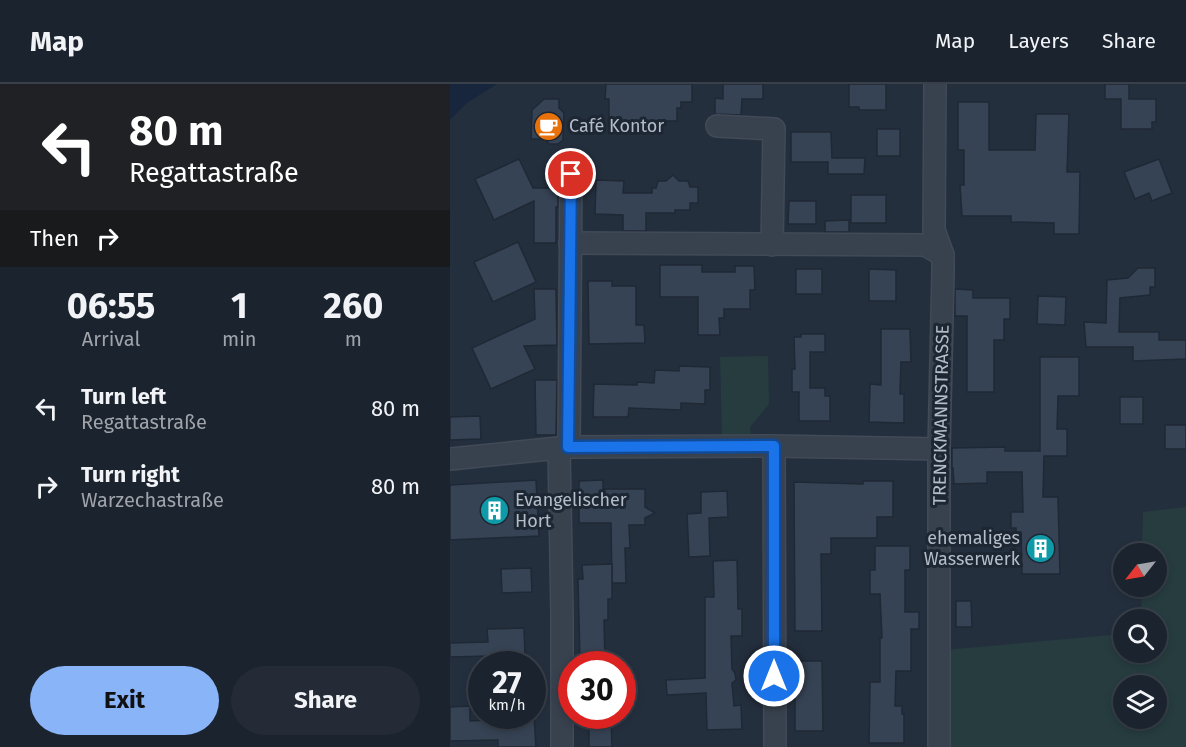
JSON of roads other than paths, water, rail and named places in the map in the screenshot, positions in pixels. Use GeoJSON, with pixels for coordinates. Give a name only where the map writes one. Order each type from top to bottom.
{"type":"FeatureCollection","features":[{"type":"Feature","properties":{"kind":"street","name":"TRENCKMANNSTRASSE"},"geometry":{"type":"LineString","coordinates":[[935,84],[934,230],[943,255],[939,449],[939,747]]}},
{"type":"Feature","properties":{"kind":"street"},"geometry":{"type":"LineString","coordinates":[[717,126],[774,129],[772,245]]}},
{"type":"Feature","properties":{"kind":"street"},"geometry":{"type":"LineString","coordinates":[[562,747],[564,448],[571,174]]}},
{"type":"Feature","properties":{"kind":"street"},"geometry":{"type":"LineString","coordinates":[[570,243],[925,245],[943,255]]}},
{"type":"Feature","properties":{"kind":"street"},"geometry":{"type":"LineString","coordinates":[[774,446],[775,747]]}},
{"type":"Feature","properties":{"kind":"street"},"geometry":{"type":"LineString","coordinates":[[450,459],[564,448],[774,446],[939,449]]}},
{"type":"Feature","properties":{"kind":"water"},"geometry":{"type":"Polygon","coordinates":[[[450,84],[497,84],[467,103],[450,120],[450,84]]]}},
{"type":"Feature","properties":{"kind":"place","name":"Café Kontor"},"geometry":{"type":"Point","coordinates":[548,126]}},
{"type":"Feature","properties":{"kind":"place","name":"Evangelischer Hort"},"geometry":{"type":"Point","coordinates":[494,510]}},
{"type":"Feature","properties":{"kind":"place","name":"ehemaliges Wasserwerk"},"geometry":{"type":"Point","coordinates":[1041,548]}}]}
